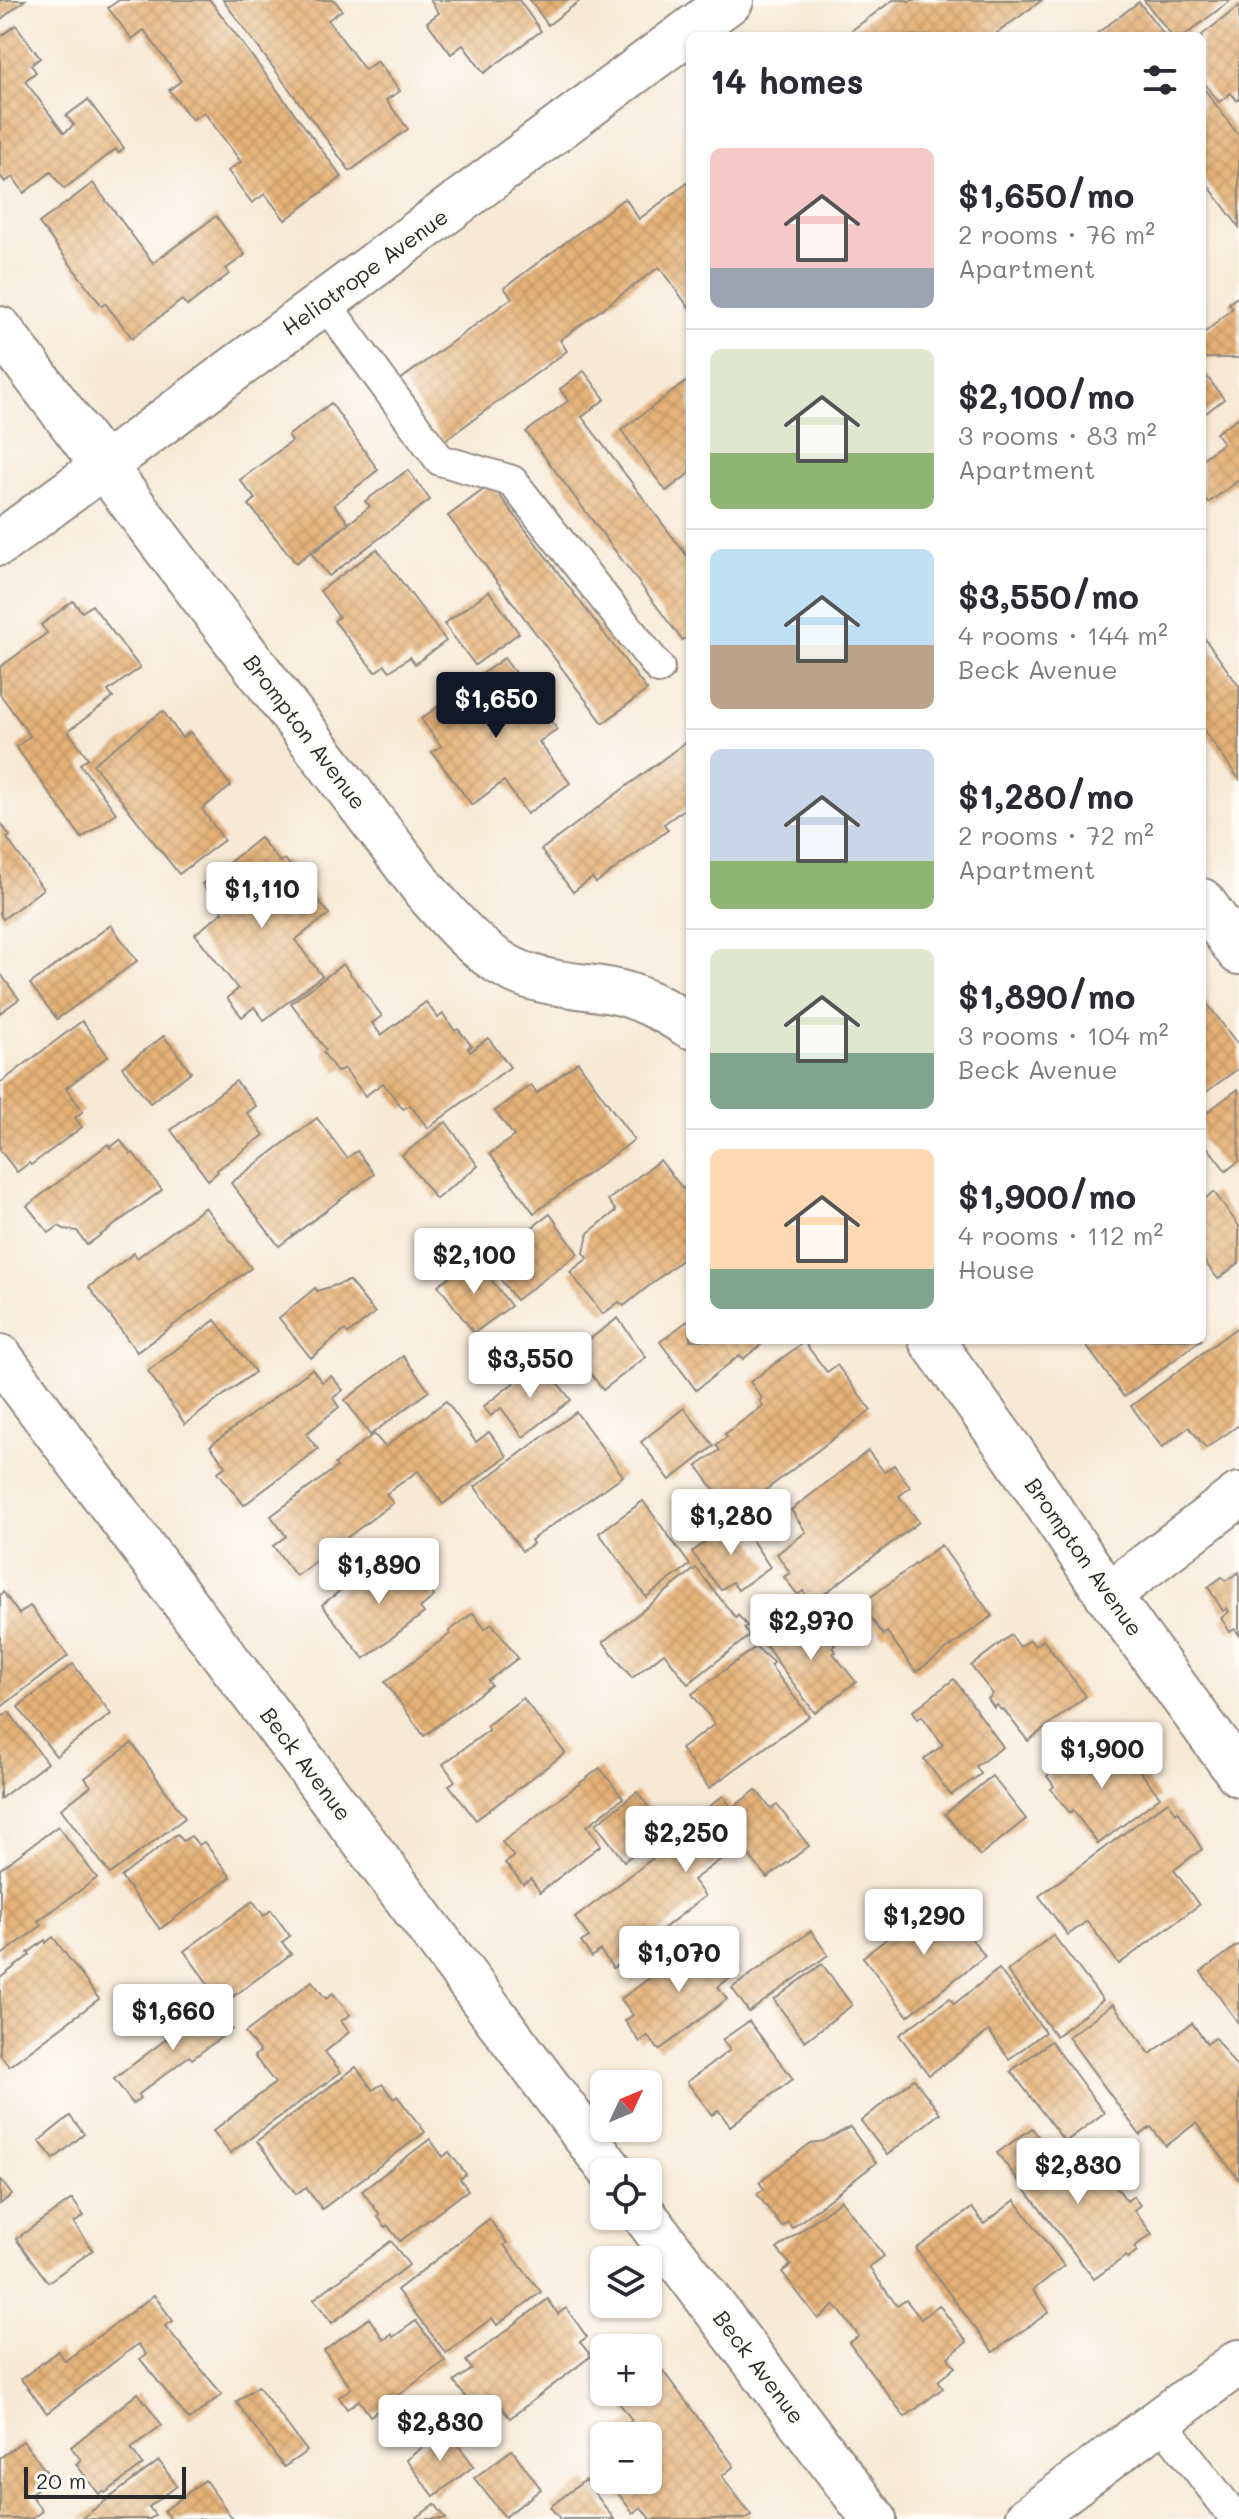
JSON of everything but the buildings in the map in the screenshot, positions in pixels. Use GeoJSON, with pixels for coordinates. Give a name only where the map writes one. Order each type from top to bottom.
{"type":"FeatureCollection","features":[{"type":"Feature","properties":{"kind":"street","name":"Heliotrope Avenue"},"geometry":{"type":"LineString","coordinates":[[688,32],[731,0]]}},
{"type":"Feature","properties":{"kind":"street","name":"Heliotrope Avenue"},"geometry":{"type":"LineString","coordinates":[[0,543],[686,33]]}},
{"type":"Feature","properties":{"kind":"street","name":"Brompton Avenue"},"geometry":{"type":"LineString","coordinates":[[0,329],[427,893],[466,938],[518,972],[564,986],[613,991],[663,1008],[686,1023]]}},
{"type":"Feature","properties":{"kind":"street"},"geometry":{"type":"LineString","coordinates":[[1206,907],[1239,952]]}},
{"type":"Feature","properties":{"kind":"street","name":"Brompton Avenue"},"geometry":{"type":"LineString","coordinates":[[934,1344],[1014,1455],[1108,1595],[1239,1774]]}},
{"type":"Feature","properties":{"kind":"street","name":"Beck Avenue"},"geometry":{"type":"LineString","coordinates":[[0,1357],[601,2158]]}},
{"type":"Feature","properties":{"kind":"street"},"geometry":{"type":"LineString","coordinates":[[1108,1595],[1239,1495]]}},
{"type":"Feature","properties":{"kind":"street","name":"Beck Avenue"},"geometry":{"type":"LineString","coordinates":[[656,2230],[874,2519]]}},
{"type":"Feature","properties":{"kind":"street"},"geometry":{"type":"LineString","coordinates":[[1027,2519],[1239,2362]]}},
{"type":"Feature","properties":{"kind":"lane"},"geometry":{"type":"LineString","coordinates":[[324,302],[440,460],[512,481],[659,668]]}},
{"type":"Feature","properties":{"kind":"lane"},"geometry":{"type":"LineString","coordinates":[[1160,2420],[1236,2519]]}}]}
